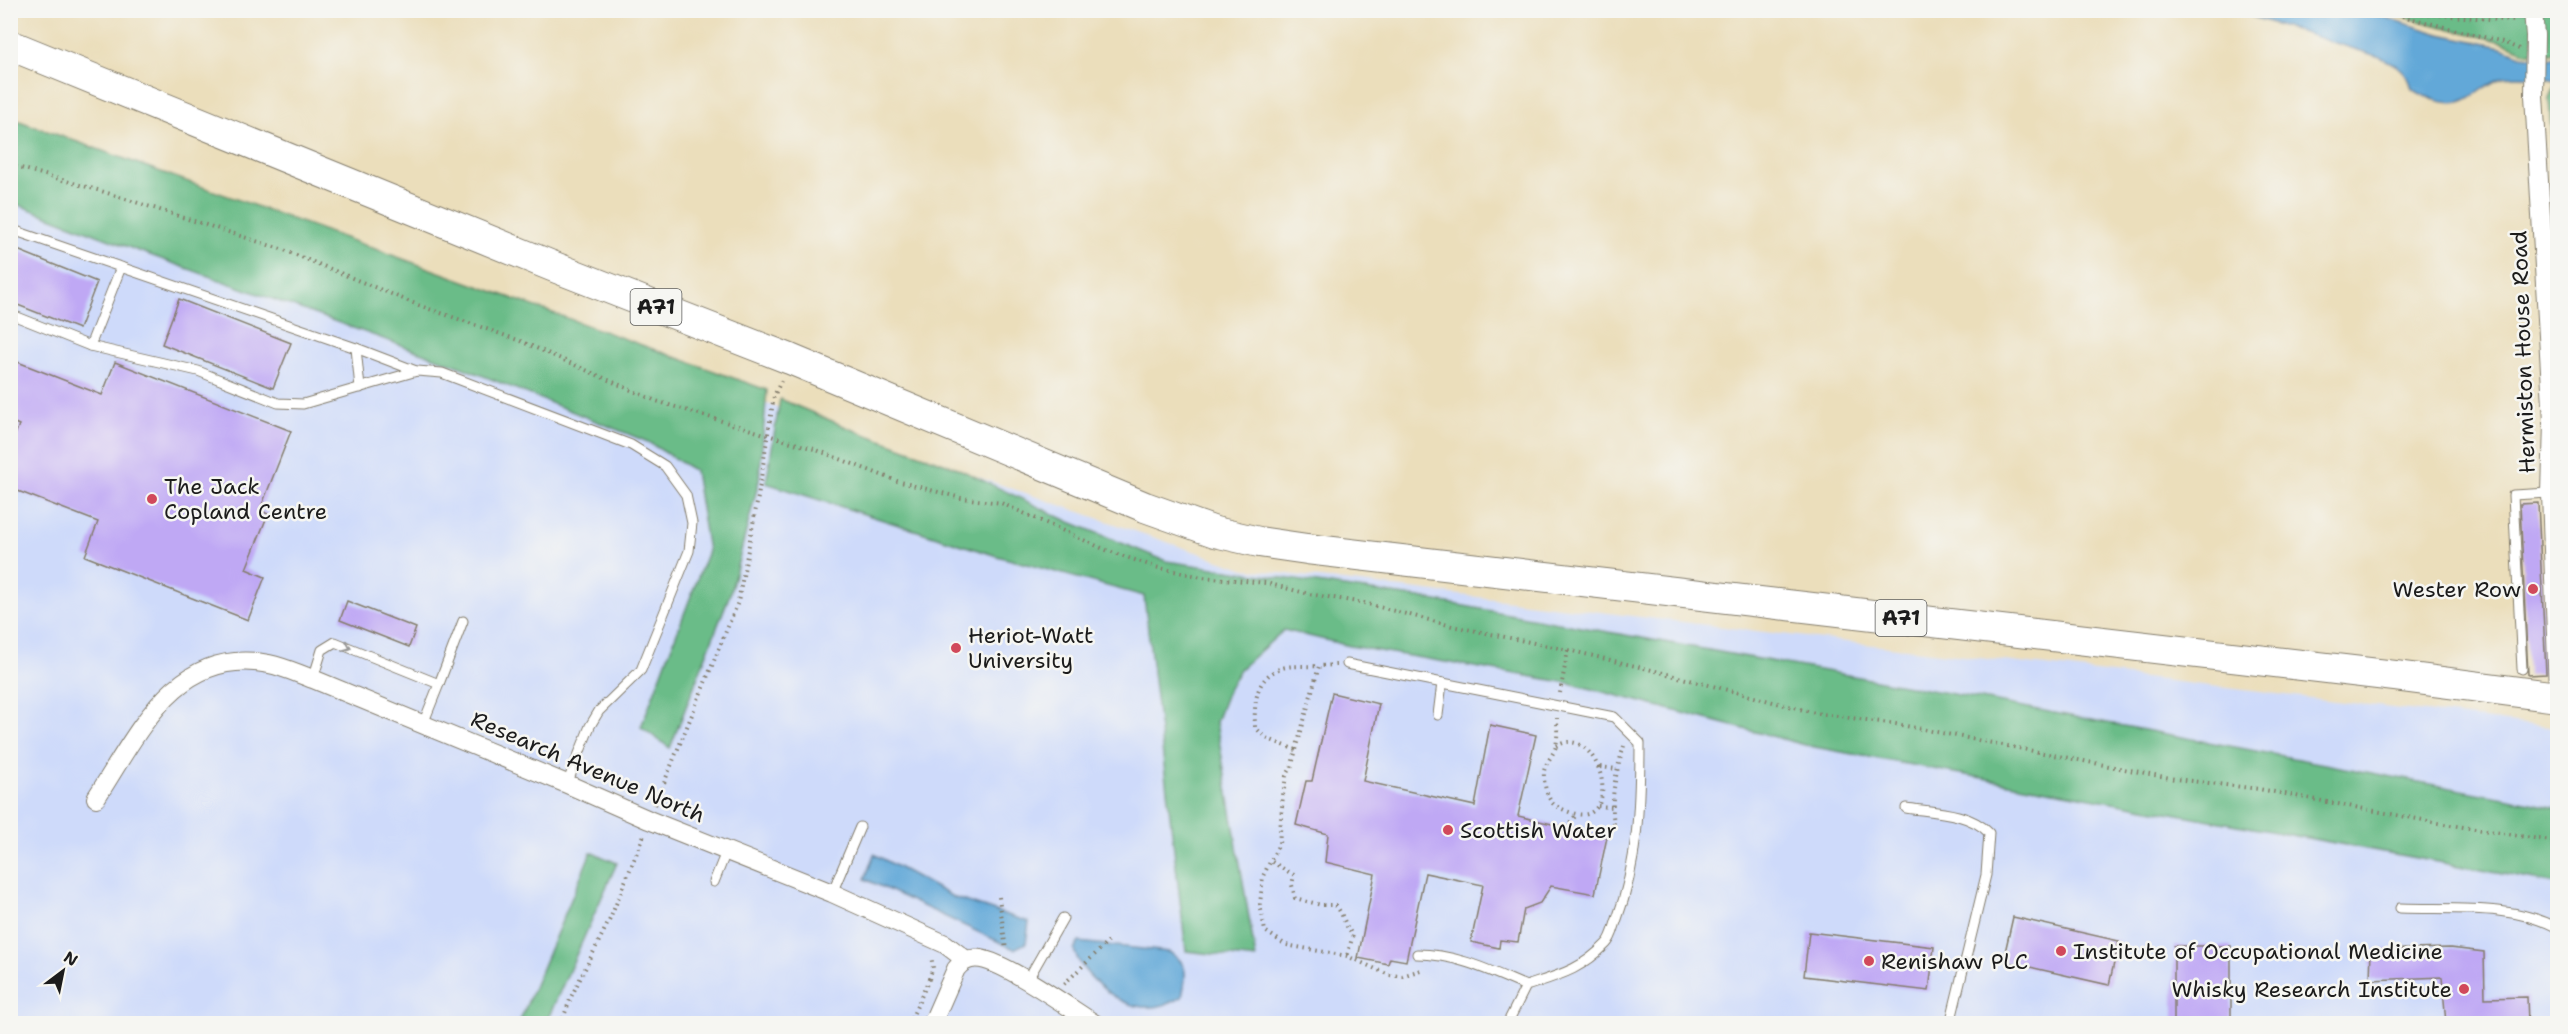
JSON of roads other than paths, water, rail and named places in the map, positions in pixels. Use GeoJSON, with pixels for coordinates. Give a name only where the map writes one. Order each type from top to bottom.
{"type":"FeatureCollection","features":[{"type":"Feature","properties":{"kind":"main road","name":"A71"},"geometry":{"type":"LineString","coordinates":[[10,45],[552,266],[790,359],[965,434],[1145,507],[1215,532],[1259,542],[2558,696]]}},
{"type":"Feature","properties":{"kind":"street","name":"Hermiston House Road"},"geometry":{"type":"LineString","coordinates":[[2532,30],[2553,422],[2552,494],[2558,691]]}},
{"type":"Feature","properties":{"kind":"street","name":"Research Avenue North"},"geometry":{"type":"LineString","coordinates":[[96,798],[154,709],[173,688],[203,669],[234,662],[270,664],[313,679],[726,852],[832,893],[945,944],[966,960],[981,959],[1027,982],[1095,1023]]}},
{"type":"Feature","properties":{"kind":"street"},"geometry":{"type":"LineString","coordinates":[[932,1023],[956,969],[966,960]]}},
{"type":"Feature","properties":{"kind":"lane"},"geometry":{"type":"LineString","coordinates":[[10,229],[417,371],[442,373],[631,445],[665,465],[686,495],[692,523],[689,551],[641,670],[599,711],[590,726],[567,784]]}},
{"type":"Feature","properties":{"kind":"lane"},"geometry":{"type":"LineString","coordinates":[[90,346],[121,267]]}},
{"type":"Feature","properties":{"kind":"lane"},"geometry":{"type":"LineString","coordinates":[[10,314],[90,346],[198,371],[278,403],[303,404],[417,371]]}},
{"type":"Feature","properties":{"kind":"lane"},"geometry":{"type":"LineString","coordinates":[[356,348],[360,388]]}},
{"type":"Feature","properties":{"kind":"lane"},"geometry":{"type":"LineString","coordinates":[[2522,669],[2513,495],[2552,494]]}},
{"type":"Feature","properties":{"kind":"lane"},"geometry":{"type":"LineString","coordinates":[[423,724],[463,621]]}},
{"type":"Feature","properties":{"kind":"lane"},"geometry":{"type":"LineString","coordinates":[[313,679],[322,650],[334,642],[439,684]]}},
{"type":"Feature","properties":{"kind":"lane"},"geometry":{"type":"LineString","coordinates":[[1347,664],[1614,717],[1640,743],[1638,817],[1632,866],[1625,895],[1608,943],[1578,968],[1526,986],[1473,964],[1440,954],[1417,954]]}},
{"type":"Feature","properties":{"kind":"lane"},"geometry":{"type":"LineString","coordinates":[[1438,715],[1442,683]]}},
{"type":"Feature","properties":{"kind":"lane"},"geometry":{"type":"LineString","coordinates":[[1906,808],[1950,815],[1980,824],[1989,833],[1986,875],[1950,1023]]}},
{"type":"Feature","properties":{"kind":"lane"},"geometry":{"type":"LineString","coordinates":[[832,893],[860,827]]}},
{"type":"Feature","properties":{"kind":"lane"},"geometry":{"type":"LineString","coordinates":[[714,882],[726,852]]}},
{"type":"Feature","properties":{"kind":"lane"},"geometry":{"type":"LineString","coordinates":[[2400,908],[2511,912],[2540,918],[2558,928]]}},
{"type":"Feature","properties":{"kind":"lane"},"geometry":{"type":"LineString","coordinates":[[1027,982],[1063,918]]}},
{"type":"Feature","properties":{"kind":"lane"},"geometry":{"type":"LineString","coordinates":[[1507,1023],[1526,986]]}},
{"type":"Feature","properties":{"kind":"water"},"geometry":{"type":"Polygon","coordinates":[[[2234,11],[2364,11],[2440,34],[2502,47],[2521,55],[2548,58],[2557,56],[2557,80],[2525,76],[2506,77],[2462,101],[2447,103],[2412,89],[2408,77],[2401,69],[2380,57],[2234,11]]]}},
{"type":"Feature","properties":{"kind":"water"},"geometry":{"type":"Polygon","coordinates":[[[874,854],[955,898],[1029,922],[1026,943],[1014,949],[865,879],[874,854]]]}},
{"type":"Feature","properties":{"kind":"water"},"geometry":{"type":"Polygon","coordinates":[[[1079,942],[1169,952],[1176,956],[1185,971],[1182,997],[1156,1007],[1135,1006],[1124,1002],[1102,988],[1078,960],[1074,950],[1079,942]]]}},
{"type":"Feature","properties":{"kind":"place","name":"The Jack Copland Centre"},"geometry":{"type":"Point","coordinates":[152,499]}},
{"type":"Feature","properties":{"kind":"place","name":"Wester Row"},"geometry":{"type":"Point","coordinates":[2533,589]}},
{"type":"Feature","properties":{"kind":"place","name":"Heriot-Watt University"},"geometry":{"type":"Point","coordinates":[956,648]}},
{"type":"Feature","properties":{"kind":"place","name":"Scottish Water"},"geometry":{"type":"Point","coordinates":[1448,830]}},
{"type":"Feature","properties":{"kind":"place","name":"Institute of Occupational Medicine"},"geometry":{"type":"Point","coordinates":[2061,951]}},
{"type":"Feature","properties":{"kind":"place","name":"Renishaw PLC"},"geometry":{"type":"Point","coordinates":[1869,961]}},
{"type":"Feature","properties":{"kind":"place","name":"Whisky Research Institute"},"geometry":{"type":"Point","coordinates":[2464,989]}}]}
